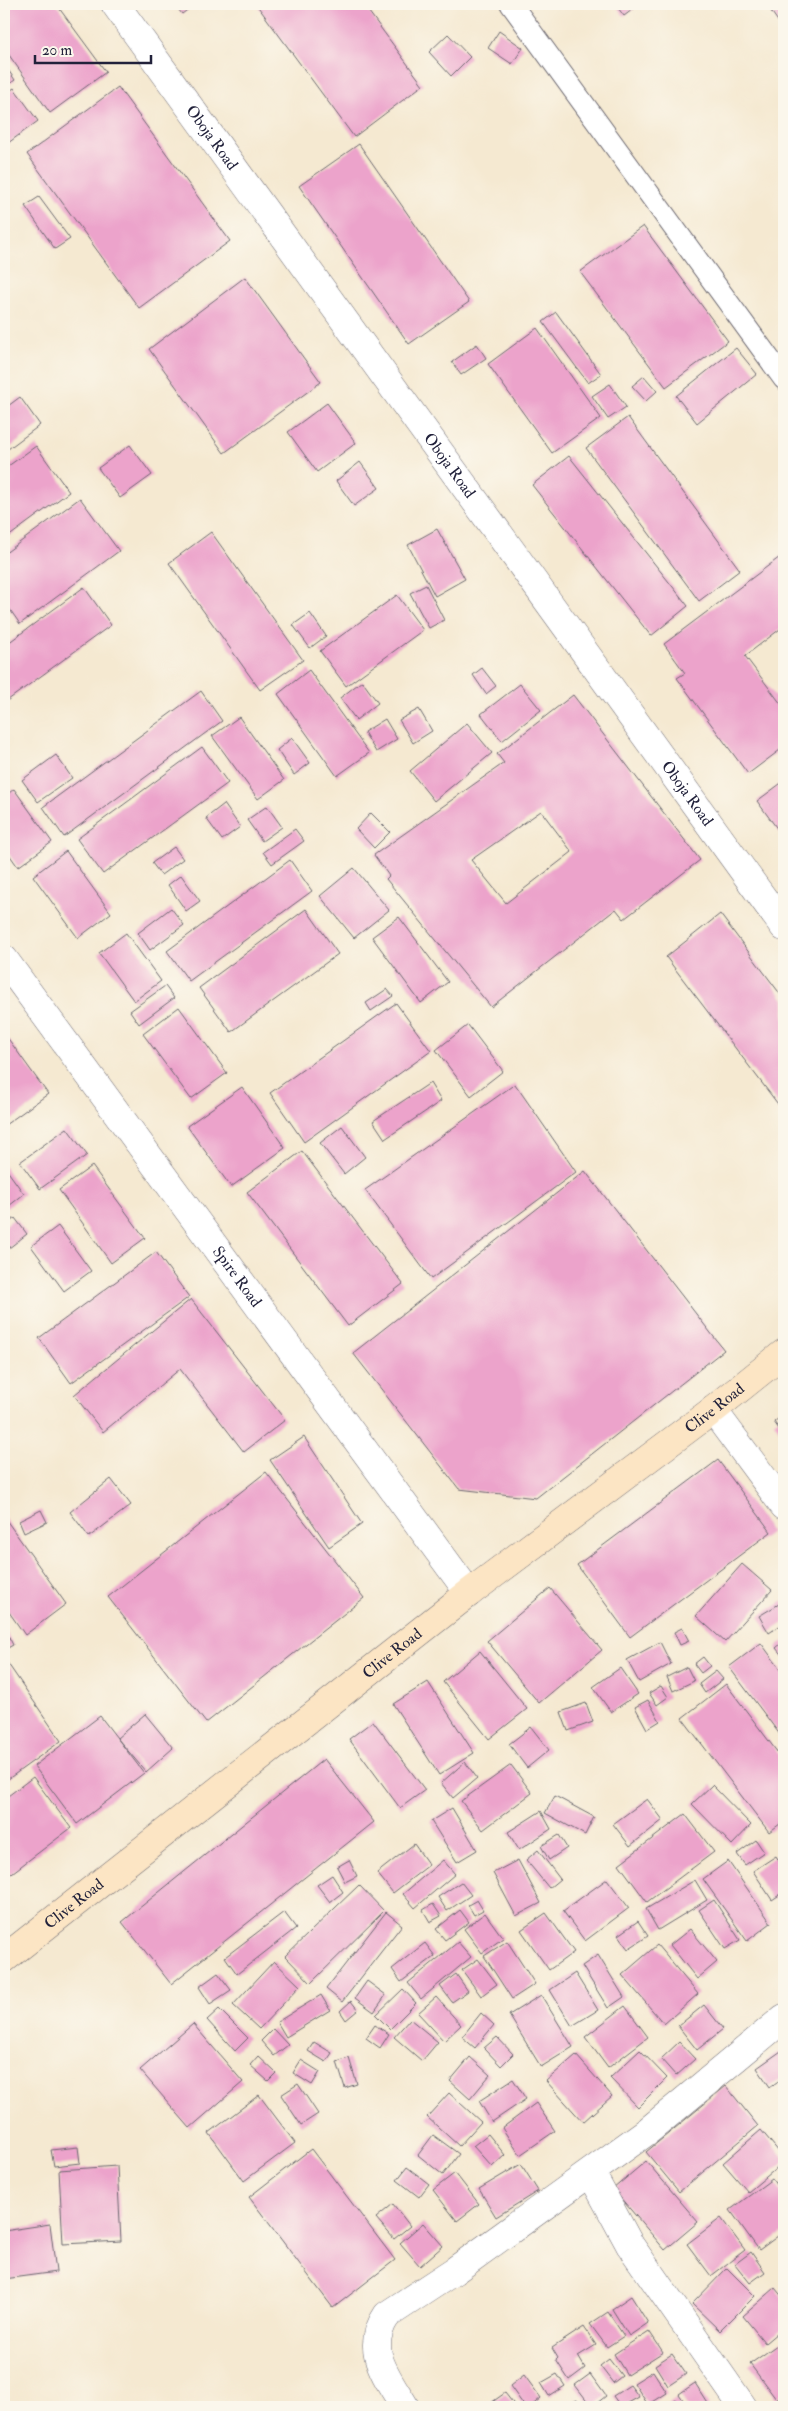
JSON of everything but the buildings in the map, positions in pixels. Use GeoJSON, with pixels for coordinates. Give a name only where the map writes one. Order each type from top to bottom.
{"type":"FeatureCollection","features":[{"type":"Feature","properties":{"kind":"street","name":"Oboja Road"},"geometry":{"type":"LineString","coordinates":[[116,4],[784,927]]}},
{"type":"Feature","properties":{"kind":"street","name":"Spire Road"},"geometry":{"type":"LineString","coordinates":[[4,959],[469,1593]]}},
{"type":"Feature","properties":{"kind":"street","name":"Clive Road"},"geometry":{"type":"LineString","coordinates":[[4,1959],[469,1593],[713,1410],[784,1353]]}},
{"type":"Feature","properties":{"kind":"street"},"geometry":{"type":"LineString","coordinates":[[713,1410],[784,1506]]}},
{"type":"Feature","properties":{"kind":"street"},"geometry":{"type":"LineString","coordinates":[[405,2407],[378,2358],[376,2342],[380,2325],[388,2315],[454,2271],[649,2130],[784,2018]]}},
{"type":"Feature","properties":{"kind":"street"},"geometry":{"type":"LineString","coordinates":[[591,2173],[630,2245],[743,2407]]}},
{"type":"Feature","properties":{"kind":"lane"},"geometry":{"type":"LineString","coordinates":[[511,4],[784,380]]}}]}
